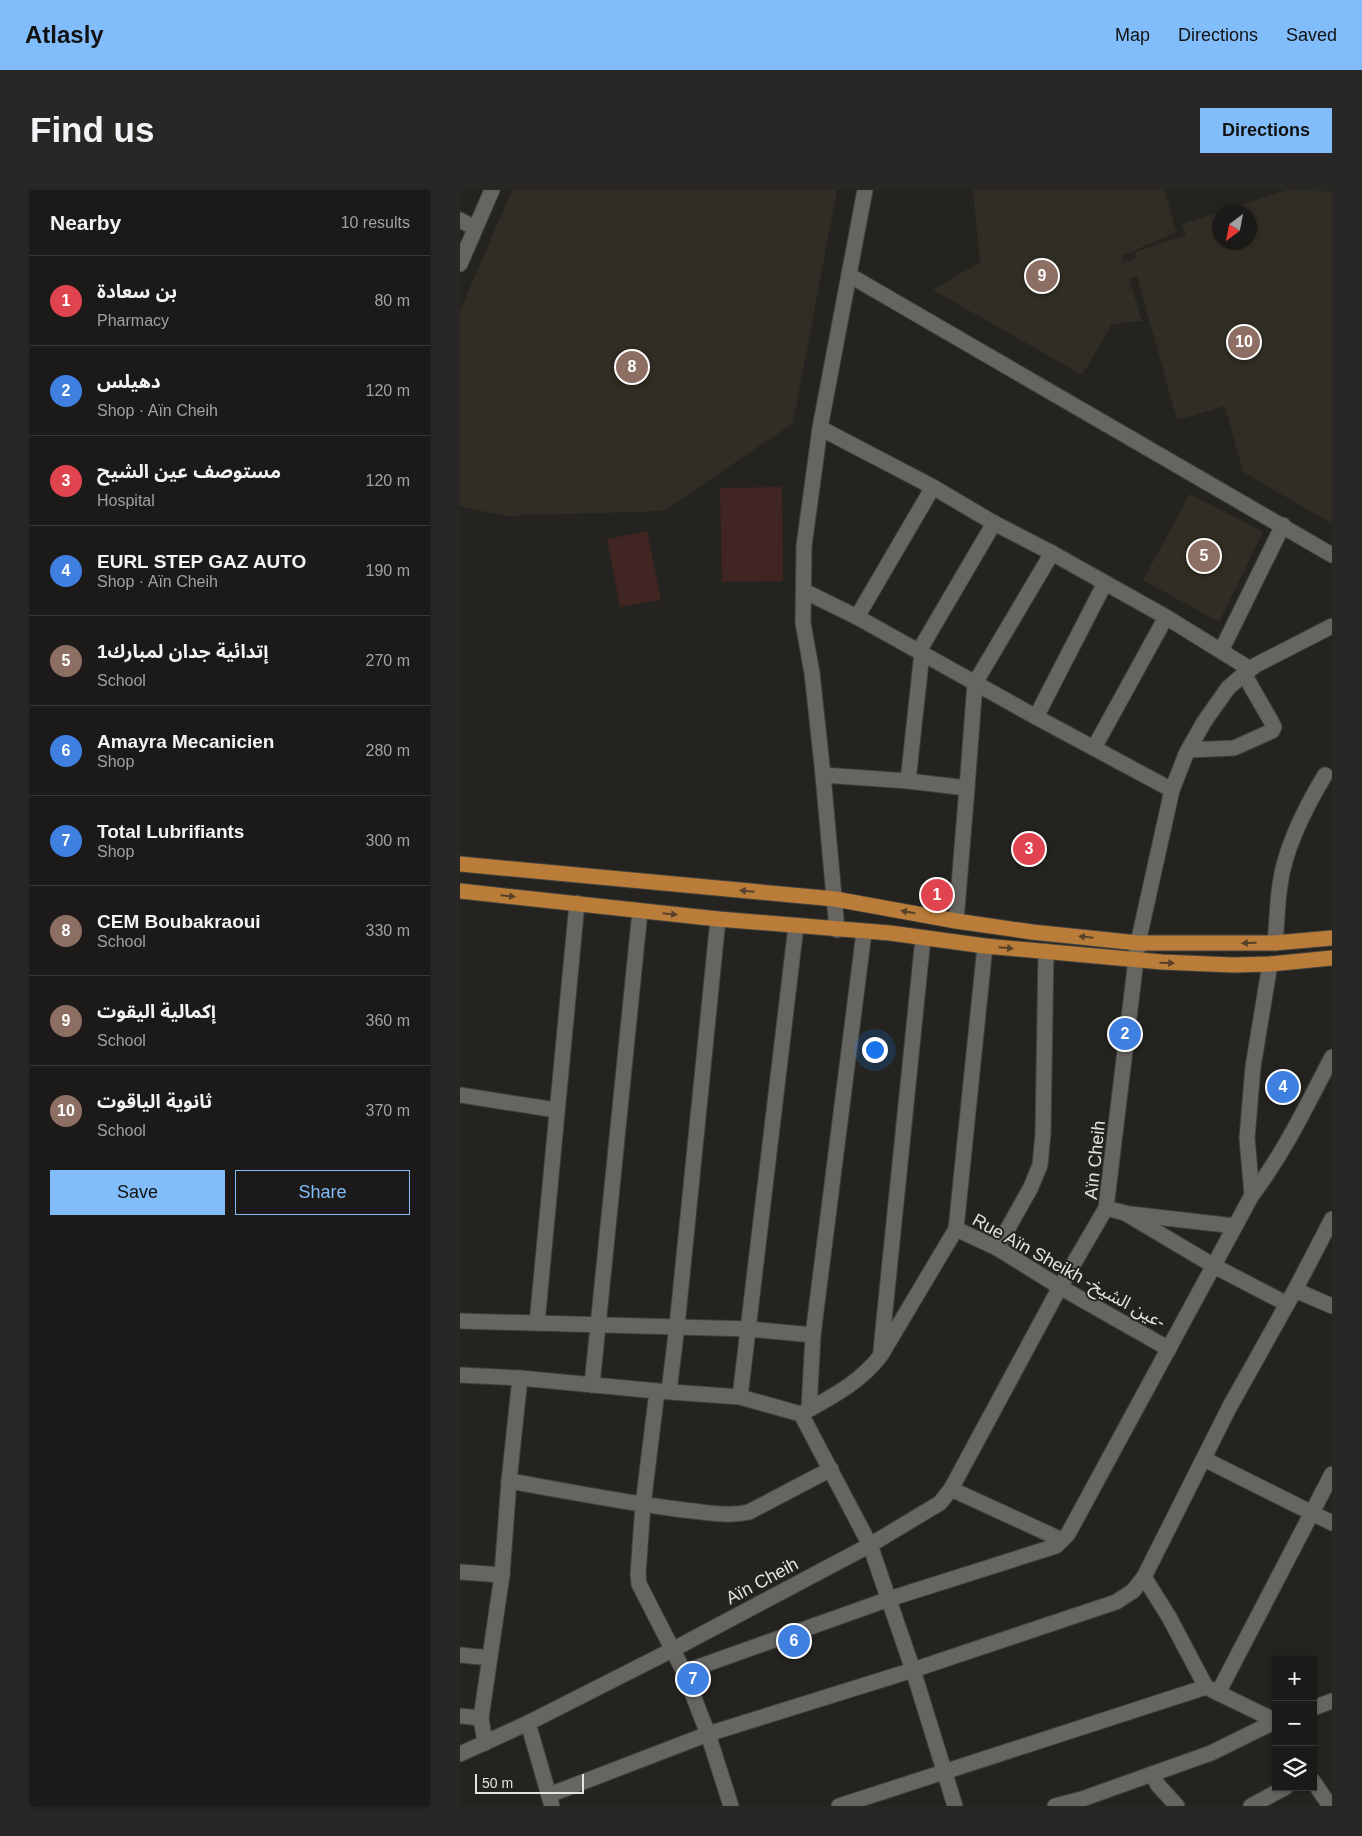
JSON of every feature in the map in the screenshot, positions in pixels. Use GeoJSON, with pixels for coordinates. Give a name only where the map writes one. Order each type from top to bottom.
{"type":"FeatureCollection","features":[{"type":"Feature","properties":{"kind":"main road"},"geometry":{"type":"LineString","coordinates":[[460,864],[835,899],[956,921],[1032,932],[1138,943],[1275,943],[1332,938]]}},
{"type":"Feature","properties":{"kind":"main road"},"geometry":{"type":"LineString","coordinates":[[460,891],[718,920],[864,932],[985,946],[1137,960],[1233,965],[1270,964],[1332,958]]}},
{"type":"Feature","properties":{"kind":"street"},"geometry":{"type":"LineString","coordinates":[[460,264],[492,190]]}},
{"type":"Feature","properties":{"kind":"street"},"geometry":{"type":"LineString","coordinates":[[836,930],[835,899],[823,775],[812,673],[803,623],[804,546],[820,428],[865,190]]}},
{"type":"Feature","properties":{"kind":"street"},"geometry":{"type":"LineString","coordinates":[[460,220],[475,228]]}},
{"type":"Feature","properties":{"kind":"street"},"geometry":{"type":"LineString","coordinates":[[849,275],[1332,555]]}},
{"type":"Feature","properties":{"kind":"street"},"geometry":{"type":"LineString","coordinates":[[820,428],[933,487],[994,523],[1166,617],[1221,651],[1247,671],[1274,727],[1272,731],[1234,748],[1188,750]]}},
{"type":"Feature","properties":{"kind":"street"},"geometry":{"type":"LineString","coordinates":[[856,617],[933,487]]}},
{"type":"Feature","properties":{"kind":"street"},"geometry":{"type":"LineString","coordinates":[[908,781],[921,652],[994,523]]}},
{"type":"Feature","properties":{"kind":"street"},"geometry":{"type":"LineString","coordinates":[[1221,651],[1283,526]]}},
{"type":"Feature","properties":{"kind":"street"},"geometry":{"type":"LineString","coordinates":[[956,921],[975,683],[1052,553]]}},
{"type":"Feature","properties":{"kind":"street"},"geometry":{"type":"LineString","coordinates":[[1036,718],[1105,583]]}},
{"type":"Feature","properties":{"kind":"street"},"geometry":{"type":"LineString","coordinates":[[804,591],[921,652],[1036,718],[1172,790]]}},
{"type":"Feature","properties":{"kind":"street"},"geometry":{"type":"LineString","coordinates":[[1094,748],[1166,617]]}},
{"type":"Feature","properties":{"kind":"street","name":"Aïn Cheih"},"geometry":{"type":"LineString","coordinates":[[672,1650],[870,1545],[940,1503],[951,1489],[1060,1286],[1106,1208],[1138,943],[1172,790],[1188,750],[1204,722],[1228,688],[1247,671],[1332,626]]}},
{"type":"Feature","properties":{"kind":"street"},"geometry":{"type":"LineString","coordinates":[[823,775],[908,781],[967,788]]}},
{"type":"Feature","properties":{"kind":"street"},"geometry":{"type":"LineString","coordinates":[[1275,943],[1280,886],[1284,866],[1293,837],[1313,793],[1325,775]]}},
{"type":"Feature","properties":{"kind":"street"},"geometry":{"type":"LineString","coordinates":[[537,1323],[577,903]]}},
{"type":"Feature","properties":{"kind":"street"},"geometry":{"type":"LineString","coordinates":[[592,1385],[600,1324],[640,911]]}},
{"type":"Feature","properties":{"kind":"street"},"geometry":{"type":"LineString","coordinates":[[718,920],[677,1326],[663,1391],[643,1505],[638,1574],[639,1584],[684,1672],[708,1734],[731,1806]]}},
{"type":"Feature","properties":{"kind":"street"},"geometry":{"type":"LineString","coordinates":[[740,1397],[796,926]]}},
{"type":"Feature","properties":{"kind":"street"},"geometry":{"type":"LineString","coordinates":[[864,932],[805,1411],[831,1469],[870,1545],[913,1670],[955,1806]]}},
{"type":"Feature","properties":{"kind":"street"},"geometry":{"type":"LineString","coordinates":[[881,1355],[923,938]]}},
{"type":"Feature","properties":{"kind":"street"},"geometry":{"type":"LineString","coordinates":[[956,1229],[985,946]]}},
{"type":"Feature","properties":{"kind":"street"},"geometry":{"type":"LineString","coordinates":[[997,1248],[1032,1186],[1040,1165],[1043,1134],[1046,951]]}},
{"type":"Feature","properties":{"kind":"street"},"geometry":{"type":"LineString","coordinates":[[1252,1196],[1247,1138],[1252,1076],[1270,964]]}},
{"type":"Feature","properties":{"kind":"street"},"geometry":{"type":"LineString","coordinates":[[684,1672],[889,1599],[1056,1546],[1068,1534],[1235,1226],[1252,1196],[1285,1148],[1332,1057]]}},
{"type":"Feature","properties":{"kind":"street"},"geometry":{"type":"LineString","coordinates":[[460,1095],[556,1110]]}},
{"type":"Feature","properties":{"kind":"street","name":"Aïn Cheih"},"geometry":{"type":"LineString","coordinates":[[1106,1208],[1125,1213],[1214,1266],[1287,1304]]}},
{"type":"Feature","properties":{"kind":"street"},"geometry":{"type":"LineString","coordinates":[[1125,1213],[1235,1226]]}},
{"type":"Feature","properties":{"kind":"street"},"geometry":{"type":"LineString","coordinates":[[528,1723],[550,1800],[708,1734],[913,1670],[1116,1602],[1133,1591],[1144,1577],[1229,1408],[1332,1219]]}},
{"type":"Feature","properties":{"kind":"street","name":"Rue Aïn Sheikh -عين الشيخ-"},"geometry":{"type":"LineString","coordinates":[[805,1411],[848,1387],[871,1368],[881,1355],[956,1229],[997,1248],[1169,1349]]}},
{"type":"Feature","properties":{"kind":"street"},"geometry":{"type":"LineString","coordinates":[[1295,1290],[1332,1306]]}},
{"type":"Feature","properties":{"kind":"street"},"geometry":{"type":"LineString","coordinates":[[460,1321],[677,1326],[749,1329],[813,1335]]}},
{"type":"Feature","properties":{"kind":"street"},"geometry":{"type":"LineString","coordinates":[[460,1375],[520,1378],[740,1397],[805,1411]]}},
{"type":"Feature","properties":{"kind":"street"},"geometry":{"type":"LineString","coordinates":[[485,1743],[481,1718],[502,1575],[509,1481],[520,1378]]}},
{"type":"Feature","properties":{"kind":"street"},"geometry":{"type":"LineString","coordinates":[[1204,1459],[1332,1523]]}},
{"type":"Feature","properties":{"kind":"street"},"geometry":{"type":"LineString","coordinates":[[509,1481],[643,1505],[739,1514],[749,1512],[831,1469]]}},
{"type":"Feature","properties":{"kind":"street"},"geometry":{"type":"LineString","coordinates":[[840,1806],[1212,1690],[1312,1514],[1332,1474]]}},
{"type":"Feature","properties":{"kind":"street"},"geometry":{"type":"LineString","coordinates":[[951,1489],[1062,1540]]}},
{"type":"Feature","properties":{"kind":"street"},"geometry":{"type":"LineString","coordinates":[[460,1572],[502,1575]]}},
{"type":"Feature","properties":{"kind":"street"},"geometry":{"type":"LineString","coordinates":[[1144,1577],[1212,1690],[1272,1719]]}},
{"type":"Feature","properties":{"kind":"street"},"geometry":{"type":"LineString","coordinates":[[460,1754],[528,1723],[672,1650]]}},
{"type":"Feature","properties":{"kind":"street"},"geometry":{"type":"LineString","coordinates":[[460,1656],[490,1658]]}},
{"type":"Feature","properties":{"kind":"street"},"geometry":{"type":"LineString","coordinates":[[1317,1707],[1332,1701]]}},
{"type":"Feature","properties":{"kind":"street"},"geometry":{"type":"LineString","coordinates":[[460,1716],[481,1718]]}},
{"type":"Feature","properties":{"kind":"street"},"geometry":{"type":"LineString","coordinates":[[1055,1806],[1083,1802],[1211,1753],[1272,1723]]}},
{"type":"Feature","properties":{"kind":"street"},"geometry":{"type":"LineString","coordinates":[[1152,1774],[1158,1785],[1177,1806]]}},
{"type":"Feature","properties":{"kind":"street"},"geometry":{"type":"LineString","coordinates":[[1317,1787],[1330,1806]]}},
{"type":"Feature","properties":{"kind":"street"},"geometry":{"type":"LineString","coordinates":[[1251,1806],[1279,1791]]}},
{"type":"Feature","properties":{"kind":"shaded area"},"geometry":{"type":"Polygon","coordinates":[[[512,190],[837,190],[793,423],[664,511],[503,516],[460,506],[460,311],[512,190]]]}},
{"type":"Feature","properties":{"kind":"shaded area"},"geometry":{"type":"Polygon","coordinates":[[[973,190],[1165,190],[1176,232],[1122,256],[1124,264],[1124,262],[1136,258],[1135,252],[1186,235],[1182,224],[1212,214],[1212,250],[1257,250],[1257,205],[1240,205],[1286,190],[1332,191],[1332,524],[1243,472],[1225,406],[1177,420],[1137,276],[1129,279],[1142,321],[1112,324],[1082,375],[933,290],[980,262],[973,190]]]}},
{"type":"Feature","properties":{"kind":"shaded area"},"geometry":{"type":"Polygon","coordinates":[[[782,487],[783,581],[722,582],[720,488],[782,487]]]}},
{"type":"Feature","properties":{"kind":"shaded area"},"geometry":{"type":"Polygon","coordinates":[[[1190,494],[1263,532],[1219,622],[1143,580],[1190,494]]]}},
{"type":"Feature","properties":{"kind":"shaded area"},"geometry":{"type":"Polygon","coordinates":[[[647,531],[661,600],[620,607],[607,539],[647,531]]]}},
{"type":"Feature","properties":{"kind":"place","name":"إكمالية اليقوت"},"geometry":{"type":"Point","coordinates":[1042,276]}},
{"type":"Feature","properties":{"kind":"place","name":"ثانوية الياقوت"},"geometry":{"type":"Point","coordinates":[1244,342]}},
{"type":"Feature","properties":{"kind":"place","name":"CEM Boubakraoui"},"geometry":{"type":"Point","coordinates":[632,367]}},
{"type":"Feature","properties":{"kind":"place","name":"1إتدائية جدان لمبارك"},"geometry":{"type":"Point","coordinates":[1204,556]}},
{"type":"Feature","properties":{"kind":"place","name":"مستوصف عين الشيح"},"geometry":{"type":"Point","coordinates":[1029,849]}},
{"type":"Feature","properties":{"kind":"place","name":"بن سعادة"},"geometry":{"type":"Point","coordinates":[937,895]}},
{"type":"Feature","properties":{"kind":"place","name":"دهيلس"},"geometry":{"type":"Point","coordinates":[1125,1034]}},
{"type":"Feature","properties":{"kind":"place","name":"EURL STEP GAZ AUTO"},"geometry":{"type":"Point","coordinates":[1283,1087]}},
{"type":"Feature","properties":{"kind":"place","name":"Amayra Mecanicien"},"geometry":{"type":"Point","coordinates":[794,1641]}},
{"type":"Feature","properties":{"kind":"place","name":"Total Lubrifiants"},"geometry":{"type":"Point","coordinates":[693,1679]}}]}
